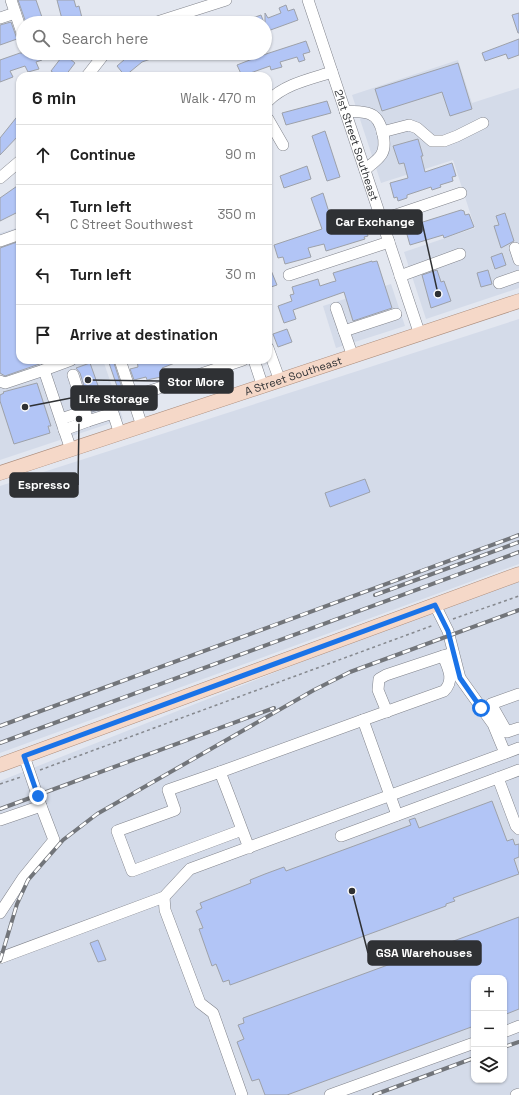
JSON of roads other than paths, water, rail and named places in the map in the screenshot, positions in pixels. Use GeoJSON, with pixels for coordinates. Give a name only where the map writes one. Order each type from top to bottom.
{"type":"FeatureCollection","features":[{"type":"Feature","properties":{"kind":"main road","name":"A Street Southeast"},"geometry":{"type":"LineString","coordinates":[[0,473],[519,301]]}},
{"type":"Feature","properties":{"kind":"main road"},"geometry":{"type":"LineString","coordinates":[[0,765],[519,574]]}},
{"type":"Feature","properties":{"kind":"street"},"geometry":{"type":"LineString","coordinates":[[11,0],[16,16]]}},
{"type":"Feature","properties":{"kind":"street"},"geometry":{"type":"LineString","coordinates":[[176,16],[226,0]]}},
{"type":"Feature","properties":{"kind":"street","name":"21st Street Southeast"},"geometry":{"type":"LineString","coordinates":[[308,0],[420,335]]}},
{"type":"Feature","properties":{"kind":"street"},"geometry":{"type":"LineString","coordinates":[[0,18],[15,13]]}},
{"type":"Feature","properties":{"kind":"street"},"geometry":{"type":"LineString","coordinates":[[90,72],[100,60]]}},
{"type":"Feature","properties":{"kind":"street"},"geometry":{"type":"LineString","coordinates":[[272,98],[291,85],[332,72]]}},
{"type":"Feature","properties":{"kind":"street"},"geometry":{"type":"LineString","coordinates":[[345,111],[371,114],[378,121],[382,132],[384,144],[381,155],[364,170]]}},
{"type":"Feature","properties":{"kind":"street"},"geometry":{"type":"LineString","coordinates":[[382,132],[409,125],[417,128],[432,141],[444,141],[483,123]]}},
{"type":"Feature","properties":{"kind":"street"},"geometry":{"type":"LineString","coordinates":[[272,126],[283,145]]}},
{"type":"Feature","properties":{"kind":"street"},"geometry":{"type":"LineString","coordinates":[[0,178],[16,164]]}},
{"type":"Feature","properties":{"kind":"street"},"geometry":{"type":"LineString","coordinates":[[381,220],[461,193]]}},
{"type":"Feature","properties":{"kind":"street"},"geometry":{"type":"LineString","coordinates":[[0,241],[16,235]]}},
{"type":"Feature","properties":{"kind":"street"},"geometry":{"type":"LineString","coordinates":[[289,275],[389,242]]}},
{"type":"Feature","properties":{"kind":"street"},"geometry":{"type":"LineString","coordinates":[[515,248],[519,260]]}},
{"type":"Feature","properties":{"kind":"street"},"geometry":{"type":"LineString","coordinates":[[400,276],[460,254]]}},
{"type":"Feature","properties":{"kind":"street"},"geometry":{"type":"LineString","coordinates":[[499,283],[519,276]]}},
{"type":"Feature","properties":{"kind":"street"},"geometry":{"type":"LineString","coordinates":[[336,308],[353,357]]}},
{"type":"Feature","properties":{"kind":"street"},"geometry":{"type":"LineString","coordinates":[[344,331],[396,314]]}},
{"type":"Feature","properties":{"kind":"street"},"geometry":{"type":"LineString","coordinates":[[272,359],[280,381]]}},
{"type":"Feature","properties":{"kind":"street"},"geometry":{"type":"LineString","coordinates":[[0,381],[6,383],[60,364]]}},
{"type":"Feature","properties":{"kind":"street"},"geometry":{"type":"LineString","coordinates":[[121,364],[142,426]]}},
{"type":"Feature","properties":{"kind":"street"},"geometry":{"type":"LineString","coordinates":[[132,397],[231,364]]}},
{"type":"Feature","properties":{"kind":"street"},"geometry":{"type":"LineString","coordinates":[[255,364],[263,387]]}},
{"type":"Feature","properties":{"kind":"street"},"geometry":{"type":"LineString","coordinates":[[44,370],[71,450]]}},
{"type":"Feature","properties":{"kind":"street"},"geometry":{"type":"LineString","coordinates":[[73,375],[87,416]]}},
{"type":"Feature","properties":{"kind":"street"},"geometry":{"type":"LineString","coordinates":[[60,419],[113,413],[120,434]]}},
{"type":"Feature","properties":{"kind":"street"},"geometry":{"type":"LineString","coordinates":[[64,430],[87,416]]}},
{"type":"Feature","properties":{"kind":"street"},"geometry":{"type":"LineString","coordinates":[[242,830],[132,871],[117,831],[175,810],[168,790],[387,712],[439,693],[448,688],[451,678],[448,654],[448,631],[435,605]]}},
{"type":"Feature","properties":{"kind":"street"},"geometry":{"type":"LineString","coordinates":[[387,712],[377,686],[379,679],[386,675],[448,654]]}},
{"type":"Feature","properties":{"kind":"street"},"geometry":{"type":"LineString","coordinates":[[448,654],[460,678],[493,724],[505,753]]}},
{"type":"Feature","properties":{"kind":"street"},"geometry":{"type":"LineString","coordinates":[[519,694],[491,704],[507,732],[519,728]]}},
{"type":"Feature","properties":{"kind":"street"},"geometry":{"type":"LineString","coordinates":[[363,720],[397,815]]}},
{"type":"Feature","properties":{"kind":"street"},"geometry":{"type":"LineString","coordinates":[[0,958],[164,897],[190,869],[519,748]]}},
{"type":"Feature","properties":{"kind":"street"},"geometry":{"type":"LineString","coordinates":[[0,913],[23,878],[54,840],[24,756]]}},
{"type":"Feature","properties":{"kind":"street"},"geometry":{"type":"LineString","coordinates":[[341,836],[519,770]]}},
{"type":"Feature","properties":{"kind":"street"},"geometry":{"type":"LineString","coordinates":[[220,772],[249,848]]}},
{"type":"Feature","properties":{"kind":"street"},"geometry":{"type":"LineString","coordinates":[[498,778],[516,826],[519,829]]}},
{"type":"Feature","properties":{"kind":"street"},"geometry":{"type":"LineString","coordinates":[[0,820],[41,806]]}},
{"type":"Feature","properties":{"kind":"street"},"geometry":{"type":"LineString","coordinates":[[164,897],[165,910],[192,986],[200,1003],[213,1013],[242,1095]]}},
{"type":"Feature","properties":{"kind":"street"},"geometry":{"type":"LineString","coordinates":[[507,1031],[519,1026]]}},
{"type":"Feature","properties":{"kind":"street"},"geometry":{"type":"LineString","coordinates":[[330,1095],[471,1044]]}},
{"type":"Feature","properties":{"kind":"railway"},"geometry":{"type":"LineString","coordinates":[[0,726],[519,535]]}},
{"type":"Feature","properties":{"kind":"railway"},"geometry":{"type":"LineString","coordinates":[[375,595],[519,542]]}},
{"type":"Feature","properties":{"kind":"railway"},"geometry":{"type":"LineString","coordinates":[[0,743],[519,552]]}},
{"type":"Feature","properties":{"kind":"railway"},"geometry":{"type":"LineString","coordinates":[[0,961],[17,904],[28,880],[63,840],[97,814],[314,690],[350,672],[519,610]]}},
{"type":"Feature","properties":{"kind":"railway"},"geometry":{"type":"LineString","coordinates":[[0,809],[274,708]]}},
{"type":"Feature","properties":{"kind":"railway"},"geometry":{"type":"LineString","coordinates":[[507,1046],[519,1042]]}},
{"type":"Feature","properties":{"kind":"railway"},"geometry":{"type":"LineString","coordinates":[[374,1095],[471,1059]]}},
{"type":"Feature","properties":{"kind":"place","name":"Car Exchange"},"geometry":{"type":"Point","coordinates":[438,294]}},
{"type":"Feature","properties":{"kind":"place","name":"Stor More"},"geometry":{"type":"Point","coordinates":[88,380]}},
{"type":"Feature","properties":{"kind":"place","name":"Life Storage"},"geometry":{"type":"Point","coordinates":[25,407]}},
{"type":"Feature","properties":{"kind":"place","name":"Espresso"},"geometry":{"type":"Point","coordinates":[79,419]}},
{"type":"Feature","properties":{"kind":"place","name":"GSA Warehouses"},"geometry":{"type":"Point","coordinates":[352,891]}}]}
